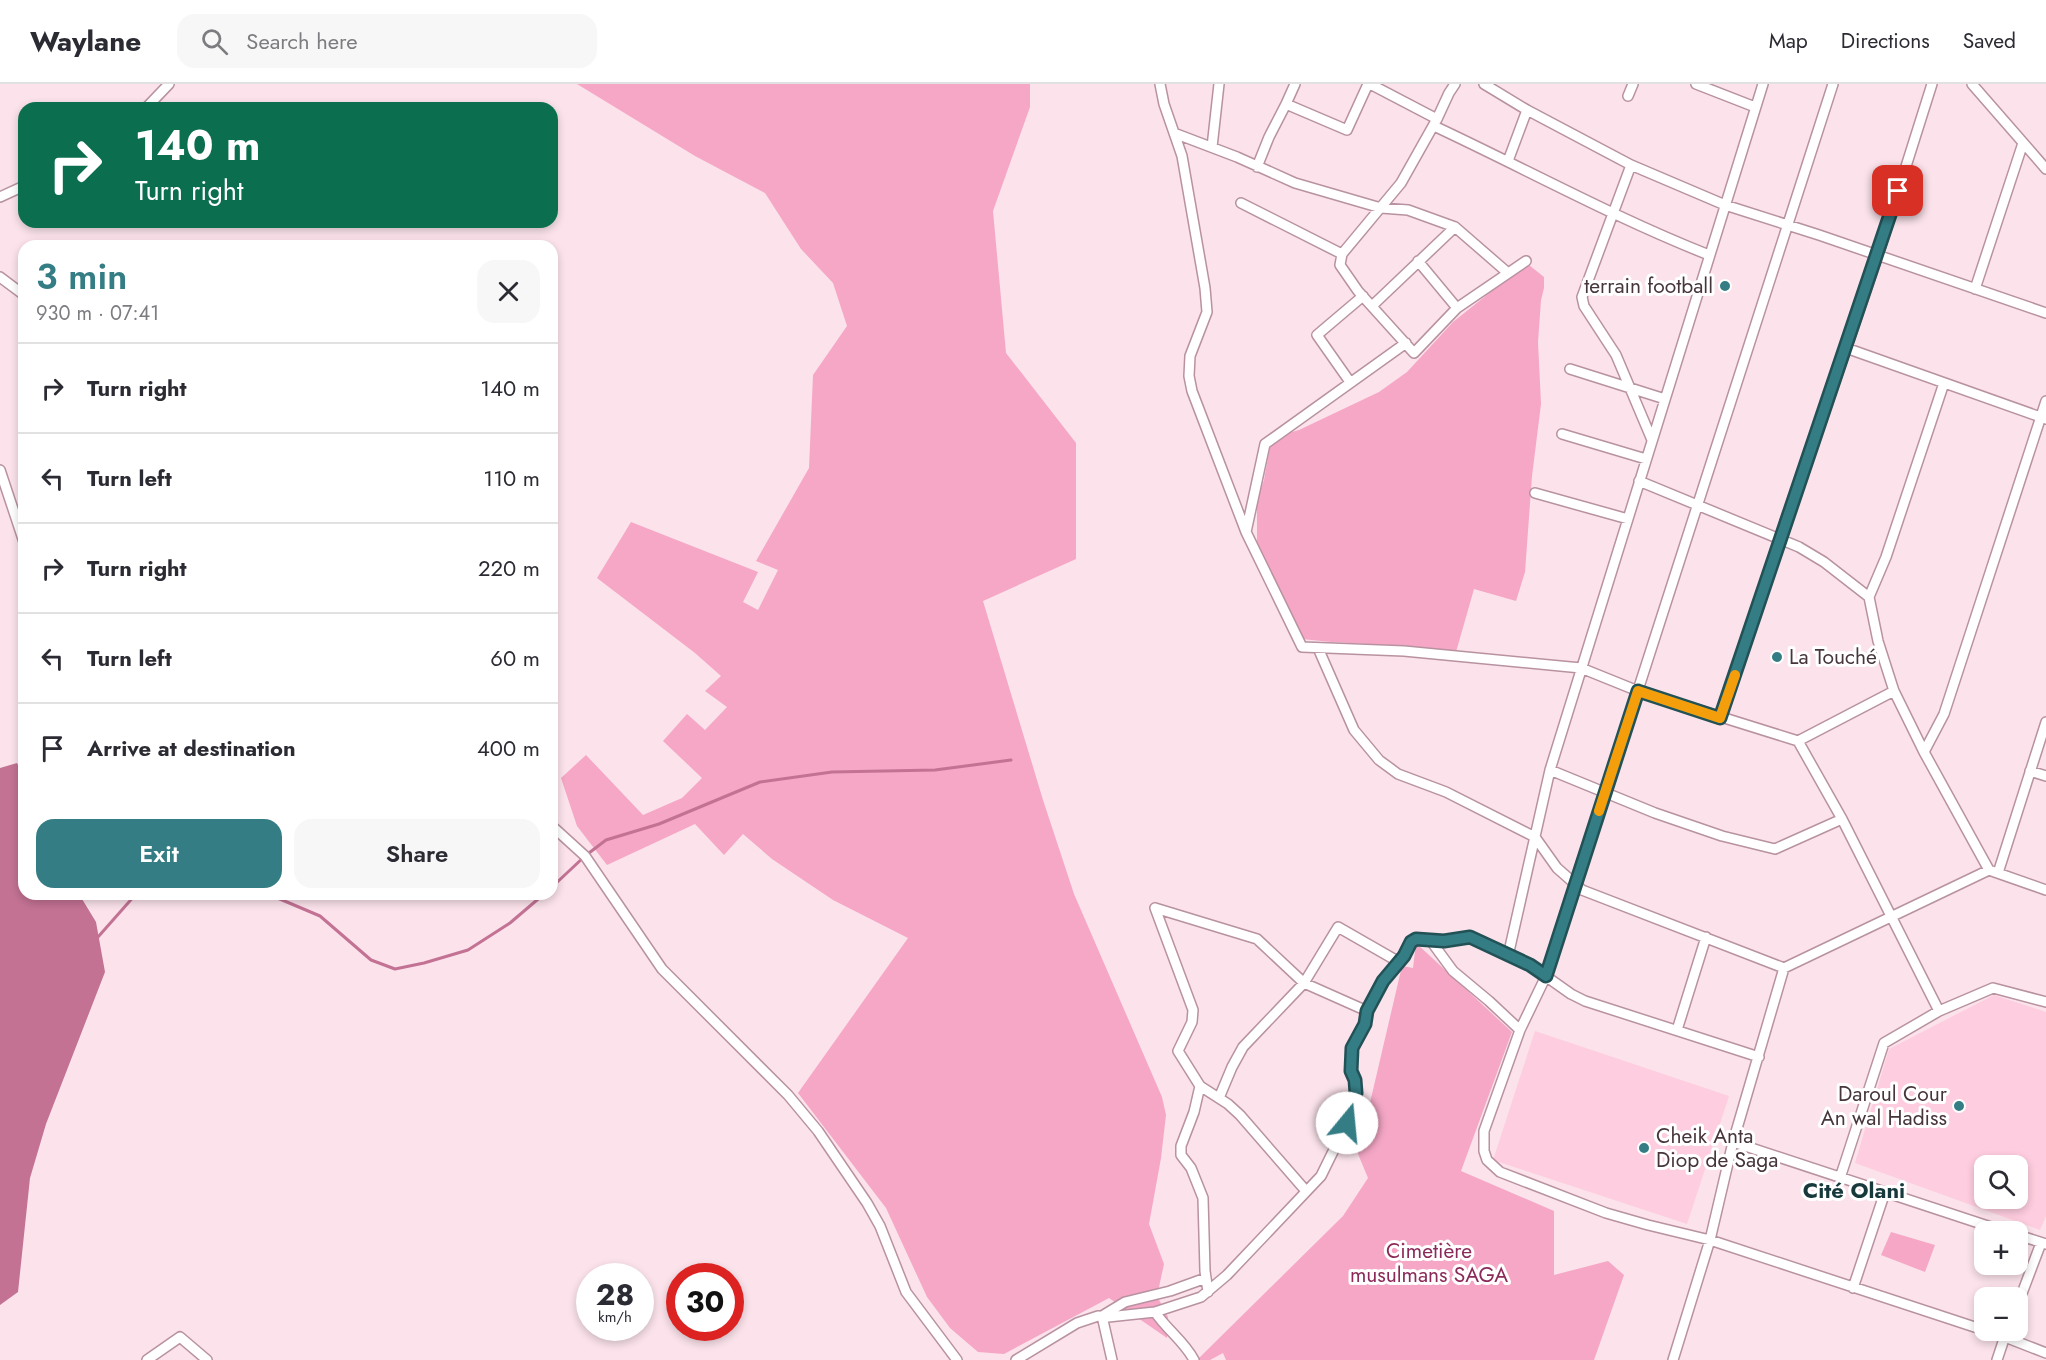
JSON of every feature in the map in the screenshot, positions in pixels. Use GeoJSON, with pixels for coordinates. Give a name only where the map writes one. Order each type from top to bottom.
{"type":"FeatureCollection","features":[{"type":"Feature","properties":{"kind":"street"},"geometry":{"type":"LineString","coordinates":[[152,102],[169,84]]}},
{"type":"Feature","properties":{"kind":"street"},"geometry":{"type":"LineString","coordinates":[[1160,84],[1182,156],[1188,185],[1207,312],[1190,356],[1189,376],[1192,391],[1246,532],[1302,647],[1404,651],[1581,668],[1638,691],[1798,741],[1894,691]]}},
{"type":"Feature","properties":{"kind":"street"},"geometry":{"type":"LineString","coordinates":[[1212,147],[1220,84]]}},
{"type":"Feature","properties":{"kind":"street"},"geometry":{"type":"LineString","coordinates":[[1257,167],[1295,84]]}},
{"type":"Feature","properties":{"kind":"street"},"geometry":{"type":"LineString","coordinates":[[1286,104],[1347,130],[1369,84],[1436,122],[1613,214],[1654,234],[1709,255]]}},
{"type":"Feature","properties":{"kind":"street"},"geometry":{"type":"LineString","coordinates":[[1455,84],[1401,183],[1342,254],[1340,265],[1363,296],[1414,352],[1457,308],[1526,261]]}},
{"type":"Feature","properties":{"kind":"street"},"geometry":{"type":"LineString","coordinates":[[1484,84],[1527,110],[1631,165],[1725,205],[2046,313]]}},
{"type":"Feature","properties":{"kind":"street"},"geometry":{"type":"LineString","coordinates":[[1628,96],[1633,84]]}},
{"type":"Feature","properties":{"kind":"street"},"geometry":{"type":"LineString","coordinates":[[1696,84],[1755,107]]}},
{"type":"Feature","properties":{"kind":"street"},"geometry":{"type":"LineString","coordinates":[[1508,956],[1550,770],[1763,84]]}},
{"type":"Feature","properties":{"kind":"street"},"geometry":{"type":"LineString","coordinates":[[1833,84],[1546,976],[1520,1030],[1484,1131],[1484,1151],[1490,1165],[1500,1172],[1606,1213],[1710,1240],[1853,1288],[1974,1324]]}},
{"type":"Feature","properties":{"kind":"street"},"geometry":{"type":"LineString","coordinates":[[1720,718],[1878,255],[1932,84]]}},
{"type":"Feature","properties":{"kind":"street"},"geometry":{"type":"LineString","coordinates":[[1972,84],[2046,169]]}},
{"type":"Feature","properties":{"kind":"street"},"geometry":{"type":"LineString","coordinates":[[1508,160],[1527,110]]}},
{"type":"Feature","properties":{"kind":"street"},"geometry":{"type":"LineString","coordinates":[[1174,133],[1295,183],[1381,208],[1408,210],[1455,227],[1508,273]]}},
{"type":"Feature","properties":{"kind":"street"},"geometry":{"type":"LineString","coordinates":[[1975,289],[2023,143]]}},
{"type":"Feature","properties":{"kind":"street"},"geometry":{"type":"LineString","coordinates":[[1631,165],[1582,297],[1584,306],[1616,355],[1652,440]]}},
{"type":"Feature","properties":{"kind":"street"},"geometry":{"type":"LineString","coordinates":[[0,197],[18,189]]}},
{"type":"Feature","properties":{"kind":"street"},"geometry":{"type":"LineString","coordinates":[[1241,203],[1342,254]]}},
{"type":"Feature","properties":{"kind":"street"},"geometry":{"type":"LineString","coordinates":[[1372,306],[1455,227]]}},
{"type":"Feature","properties":{"kind":"street"},"geometry":{"type":"LineString","coordinates":[[1418,261],[1457,308]]}},
{"type":"Feature","properties":{"kind":"street"},"geometry":{"type":"LineString","coordinates":[[0,277],[18,290]]}},
{"type":"Feature","properties":{"kind":"street"},"geometry":{"type":"LineString","coordinates":[[1350,382],[1317,335],[1363,296]]}},
{"type":"Feature","properties":{"kind":"street"},"geometry":{"type":"LineString","coordinates":[[1246,532],[1265,444],[1406,343]]}},
{"type":"Feature","properties":{"kind":"street"},"geometry":{"type":"LineString","coordinates":[[1846,348],[2043,418]]}},
{"type":"Feature","properties":{"kind":"street"},"geometry":{"type":"LineString","coordinates":[[1570,369],[1665,399]]}},
{"type":"Feature","properties":{"kind":"street"},"geometry":{"type":"LineString","coordinates":[[1944,382],[1886,556],[1869,597],[1878,641],[1894,691],[1924,752],[1994,871],[2046,890]]}},
{"type":"Feature","properties":{"kind":"street"},"geometry":{"type":"LineString","coordinates":[[1924,752],[1944,714],[2043,418],[2046,401]]}},
{"type":"Feature","properties":{"kind":"street"},"geometry":{"type":"LineString","coordinates":[[1562,434],[1646,459]]}},
{"type":"Feature","properties":{"kind":"street"},"geometry":{"type":"LineString","coordinates":[[0,470],[18,517]]}},
{"type":"Feature","properties":{"kind":"street"},"geometry":{"type":"LineString","coordinates":[[1639,481],[1781,538],[1824,562],[1869,597]]}},
{"type":"Feature","properties":{"kind":"street"},"geometry":{"type":"LineString","coordinates":[[1535,493],[1628,519]]}},
{"type":"Feature","properties":{"kind":"street"},"geometry":{"type":"LineString","coordinates":[[1318,648],[1354,730],[1379,760],[1398,774],[1455,796],[1535,837],[1557,867],[1582,890],[1784,968],[1994,871],[2046,722]]}},
{"type":"Feature","properties":{"kind":"street"},"geometry":{"type":"LineString","coordinates":[[1798,741],[1842,819],[1939,1011]]}},
{"type":"Feature","properties":{"kind":"street"},"geometry":{"type":"LineString","coordinates":[[1550,770],[1605,793],[1728,838],[1775,849],[1842,819]]}},
{"type":"Feature","properties":{"kind":"street"},"geometry":{"type":"LineString","coordinates":[[2030,771],[2046,776]]}},
{"type":"Feature","properties":{"kind":"street"},"geometry":{"type":"LineString","coordinates":[[558,831],[585,856],[662,969],[788,1095],[818,1131],[880,1226],[906,1292],[957,1360]]}},
{"type":"Feature","properties":{"kind":"street"},"geometry":{"type":"LineString","coordinates":[[1306,1191],[1252,1127],[1219,1098],[1200,1086],[1178,1051],[1192,1022],[1193,1010],[1155,908],[1257,939],[1304,983],[1367,1011]]}},
{"type":"Feature","properties":{"kind":"street"},"geometry":{"type":"LineString","coordinates":[[1219,1098],[1243,1047],[1304,983],[1338,927],[1399,962]]}},
{"type":"Feature","properties":{"kind":"street"},"geometry":{"type":"LineString","coordinates":[[1016,1360],[1077,1323],[1102,1316],[1155,1312],[1193,1300],[1208,1292],[1227,1275],[1321,1176],[1347,1123],[1356,1093],[1355,1080],[1351,1071],[1352,1048],[1365,1024],[1367,1011],[1383,981],[1399,962],[1411,942],[1416,939],[1444,941],[1470,937],[1530,965],[1571,994],[1585,1001],[1759,1056]]}},
{"type":"Feature","properties":{"kind":"street"},"geometry":{"type":"LineString","coordinates":[[1677,1030],[1706,937]]}},
{"type":"Feature","properties":{"kind":"street"},"geometry":{"type":"LineString","coordinates":[[1431,941],[1453,971],[1490,1001],[1520,1030]]}},
{"type":"Feature","properties":{"kind":"street"},"geometry":{"type":"LineString","coordinates":[[1673,1360],[1710,1240],[1733,1142],[1784,968]]}},
{"type":"Feature","properties":{"kind":"street"},"geometry":{"type":"LineString","coordinates":[[1840,1179],[1884,1043],[1939,1011],[1994,988],[2046,1002]]}},
{"type":"Feature","properties":{"kind":"street"},"geometry":{"type":"LineString","coordinates":[[1200,1086],[1181,1155],[1191,1168],[1203,1198],[1208,1292]]}},
{"type":"Feature","properties":{"kind":"street"},"geometry":{"type":"LineString","coordinates":[[1733,1142],[1974,1222]]}},
{"type":"Feature","properties":{"kind":"street"},"geometry":{"type":"LineString","coordinates":[[1853,1288],[1884,1192]]}},
{"type":"Feature","properties":{"kind":"street"},"geometry":{"type":"LineString","coordinates":[[2025,1287],[2044,1244],[2028,1238]]}},
{"type":"Feature","properties":{"kind":"street"},"geometry":{"type":"LineString","coordinates":[[1102,1316],[1125,1302],[1170,1291],[1206,1278]]}},
{"type":"Feature","properties":{"kind":"street"},"geometry":{"type":"LineString","coordinates":[[1155,1312],[1162,1323],[1182,1341],[1194,1360]]}},
{"type":"Feature","properties":{"kind":"street"},"geometry":{"type":"LineString","coordinates":[[1102,1316],[1112,1360]]}},
{"type":"Feature","properties":{"kind":"street"},"geometry":{"type":"LineString","coordinates":[[147,1360],[180,1337],[207,1360]]}},
{"type":"Feature","properties":{"kind":"street"},"geometry":{"type":"LineString","coordinates":[[1998,1360],[2004,1341]]}},
{"type":"Feature","properties":{"kind":"street"},"geometry":{"type":"LineString","coordinates":[[2021,1341],[2046,1353]]}},
{"type":"Feature","properties":{"kind":"shaded area"},"geometry":{"type":"Polygon","coordinates":[[[17,763],[18,765],[18,900],[83,900],[96,922],[105,972],[46,1124],[30,1178],[18,1292],[0,1305],[0,768],[17,763]]]}},
{"type":"Feature","properties":{"kind":"shaded area","name":"Daroul Cour An wal Hadiss"},"geometry":{"type":"Polygon","coordinates":[[[1994,995],[2046,1012],[2046,1216],[2040,1230],[2028,1226],[2028,1221],[2015,1221],[1982,1209],[2028,1209],[2028,1155],[1974,1155],[1974,1206],[1855,1163],[1889,1049],[1994,995]]]}},
{"type":"Feature","properties":{"kind":"shaded area"},"geometry":{"type":"Polygon","coordinates":[[[1535,1031],[1729,1096],[1687,1224],[1493,1160],[1535,1031]]]}},
{"type":"Feature","properties":{"kind":"green space"},"geometry":{"type":"Polygon","coordinates":[[[577,84],[1030,84],[1030,107],[993,211],[1006,353],[1076,443],[1076,559],[983,601],[1074,894],[1162,1097],[1166,1115],[1149,1224],[1164,1264],[1157,1296],[1168,1317],[1167,1338],[1109,1298],[1004,1354],[978,1352],[950,1328],[927,1297],[886,1208],[798,1093],[908,938],[833,900],[772,859],[743,834],[724,855],[695,824],[607,865],[577,826],[561,778],[586,755],[643,815],[682,798],[702,778],[663,741],[687,714],[705,730],[727,707],[705,691],[721,676],[695,653],[597,578],[631,522],[758,572],[743,602],[758,610],[778,570],[756,561],[809,468],[813,375],[847,326],[833,283],[801,249],[765,193],[695,156],[577,84]]]}},
{"type":"Feature","properties":{"kind":"green space"},"geometry":{"type":"Polygon","coordinates":[[[1529,265],[1544,277],[1538,342],[1541,404],[1532,476],[1525,572],[1516,601],[1474,589],[1456,652],[1302,639],[1257,542],[1257,500],[1264,480],[1270,447],[1288,433],[1379,392],[1407,372],[1453,322],[1529,265]]]}},
{"type":"Feature","properties":{"kind":"green space","name":"Cimetière musulmans SAGA"},"geometry":{"type":"Polygon","coordinates":[[[1416,943],[1512,1032],[1461,1171],[1554,1211],[1554,1275],[1608,1261],[1624,1275],[1594,1360],[1226,1360],[1223,1353],[1210,1360],[1197,1360],[1343,1216],[1368,1178],[1358,1154],[1402,966],[1413,968],[1416,943]]]}},
{"type":"Feature","properties":{"kind":"green space"},"geometry":{"type":"Polygon","coordinates":[[[1891,1232],[1935,1245],[1925,1272],[1881,1255],[1891,1232]]]}},
{"type":"Feature","properties":{"kind":"waterway"},"geometry":{"type":"LineString","coordinates":[[558,881],[606,840],[659,824],[760,782],[832,772],[935,770],[1011,760]]}},
{"type":"Feature","properties":{"kind":"waterway"},"geometry":{"type":"LineString","coordinates":[[98,937],[131,900]]}},
{"type":"Feature","properties":{"kind":"waterway"},"geometry":{"type":"LineString","coordinates":[[282,900],[320,916],[371,960],[395,969],[468,950],[510,923],[537,900]]}},
{"type":"Feature","properties":{"kind":"slow traffic"},"geometry":{"type":"LineString","coordinates":[[1599,811],[1638,691],[1720,718],[1735,675]]}},
{"type":"Feature","properties":{"kind":"place","name":"terrain football"},"geometry":{"type":"Point","coordinates":[1725,286]}},
{"type":"Feature","properties":{"kind":"place","name":"La Touché"},"geometry":{"type":"Point","coordinates":[1777,657]}},
{"type":"Feature","properties":{"kind":"place","name":"Daroul Cour An wal Hadiss"},"geometry":{"type":"Point","coordinates":[1959,1106]}},
{"type":"Feature","properties":{"kind":"place","name":"Cheik Anta Diop de Saga"},"geometry":{"type":"Point","coordinates":[1644,1148]}},
{"type":"Feature","properties":{"kind":"district","name":"Cité Olani"},"geometry":{"type":"Point","coordinates":[1854,1190]}},
{"type":"Feature","properties":{"kind":"route"},"geometry":{"type":"LineString","coordinates":[[1347,1123],[1356,1093],[1355,1080],[1351,1071],[1352,1048],[1365,1024],[1367,1011],[1383,981],[1404,956],[1411,942],[1416,939],[1444,941],[1470,937],[1530,965],[1546,976],[1638,691],[1720,718],[1898,191]]}}]}
